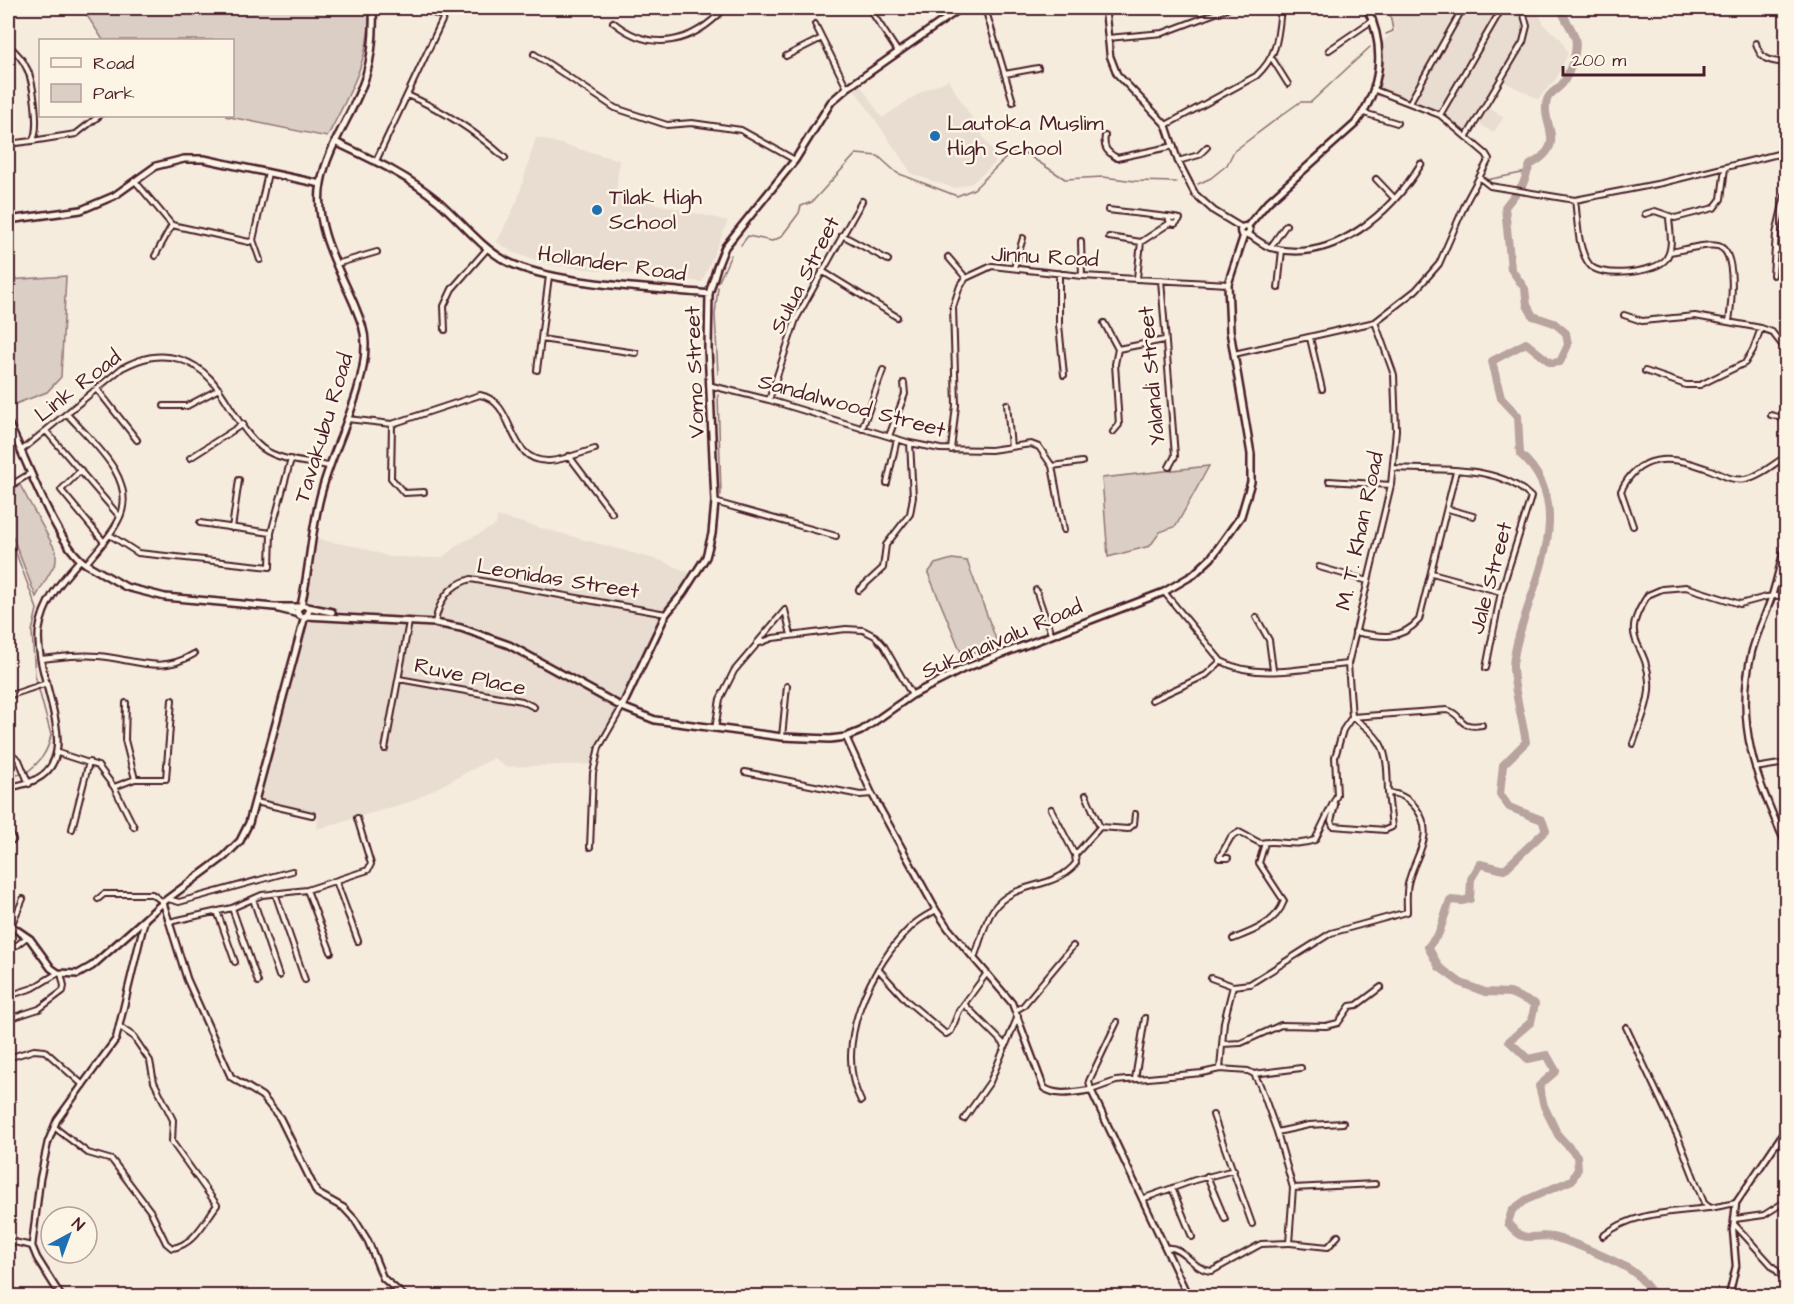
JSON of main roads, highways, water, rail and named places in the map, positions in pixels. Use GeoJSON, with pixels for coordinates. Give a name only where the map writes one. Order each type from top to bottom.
{"type":"FeatureCollection","features":[{"type":"Feature","properties":{"kind":"main road","name":"Tavakubu Road"},"geometry":{"type":"LineString","coordinates":[[304,607],[313,521],[328,466],[348,419],[363,365],[365,343],[363,325],[336,264],[321,214],[321,184],[335,142],[366,75],[374,35],[373,8]]}},
{"type":"Feature","properties":{"kind":"main road","name":"Vomo Street"},"geometry":{"type":"LineString","coordinates":[[622,707],[666,614],[683,593],[706,557],[712,534],[716,502],[712,386],[708,348],[709,294],[725,247],[795,160],[831,102],[958,8]]}},
{"type":"Feature","properties":{"kind":"main road","name":"Sukanaivalu Road"},"geometry":{"type":"LineString","coordinates":[[274,608],[302,615],[435,623],[477,633],[509,645],[622,707],[667,723],[812,740],[846,737],[876,723],[912,695],[983,661],[1164,592],[1193,575],[1211,558],[1241,516],[1252,467],[1234,354],[1228,284],[1245,231],[1268,202],[1355,124],[1364,113],[1379,76],[1379,45],[1373,20],[1367,8]]}},
{"type":"Feature","properties":{"kind":"main road","name":"Hollander Road"},"geometry":{"type":"LineString","coordinates":[[335,142],[376,161],[431,196],[487,249],[509,262],[549,276],[709,294]]}},
{"type":"Feature","properties":{"kind":"main road"},"geometry":{"type":"LineString","coordinates":[[8,220],[81,210],[107,200],[148,170],[184,159],[204,159],[321,184]]}},
{"type":"Feature","properties":{"kind":"main road","name":"Sukanaivalu Road"},"geometry":{"type":"LineString","coordinates":[[8,423],[61,533],[80,560],[126,587],[165,597],[274,608],[304,607],[345,616]]}},
{"type":"Feature","properties":{"kind":"main road"},"geometry":{"type":"LineString","coordinates":[[9,925],[27,937],[51,968],[60,973],[78,974],[92,966],[165,900],[235,847],[249,823],[256,802],[297,643],[304,607]]}},
{"type":"Feature","properties":{"kind":"main road"},"geometry":{"type":"LineString","coordinates":[[302,615],[304,607]]}},
{"type":"Feature","properties":{"kind":"waterway"},"geometry":{"type":"LineString","coordinates":[[1386,34],[1393,31],[1389,8]]}},
{"type":"Feature","properties":{"kind":"waterway"},"geometry":{"type":"LineString","coordinates":[[1564,8],[1563,14],[1574,35],[1576,46],[1566,78],[1547,100],[1547,118],[1551,134],[1549,149],[1530,165],[1523,184],[1505,207],[1511,269],[1525,289],[1527,305],[1533,316],[1554,323],[1566,333],[1568,345],[1560,362],[1551,363],[1526,343],[1492,361],[1501,398],[1518,416],[1520,454],[1539,477],[1548,502],[1549,529],[1544,556],[1518,639],[1513,665],[1526,742],[1503,765],[1500,794],[1509,807],[1542,820],[1546,830],[1504,870],[1480,864],[1471,879],[1470,899],[1450,900],[1439,933],[1428,947],[1439,967],[1461,983],[1485,992],[1510,993],[1535,1004],[1531,1022],[1509,1041],[1528,1059],[1547,1055],[1556,1071],[1539,1086],[1544,1106],[1558,1135],[1577,1156],[1578,1169],[1572,1180],[1526,1200],[1512,1210],[1508,1223],[1524,1236],[1560,1239],[1609,1259],[1631,1270],[1655,1296]]}},
{"type":"Feature","properties":{"kind":"waterway"},"geometry":{"type":"LineString","coordinates":[[1198,184],[1211,178],[1227,165],[1234,151],[1286,112],[1300,102],[1311,102],[1370,47]]}},
{"type":"Feature","properties":{"kind":"waterway"},"geometry":{"type":"LineString","coordinates":[[741,245],[748,236],[772,241],[781,237],[799,213],[801,206],[812,202],[856,154],[878,156],[897,173],[957,196],[974,189],[1011,153],[1023,152],[1065,179],[1103,177],[1135,181],[1176,182]]}},
{"type":"Feature","properties":{"kind":"waterway"},"geometry":{"type":"LineString","coordinates":[[1486,180],[1527,172]]}},
{"type":"Feature","properties":{"kind":"waterway"},"geometry":{"type":"LineString","coordinates":[[719,281],[731,255]]}},
{"type":"Feature","properties":{"kind":"waterway"},"geometry":{"type":"LineString","coordinates":[[718,287],[715,315],[718,374]]}},
{"type":"Feature","properties":{"kind":"waterway"},"geometry":{"type":"LineString","coordinates":[[718,395],[721,495]]}},
{"type":"Feature","properties":{"kind":"waterway"},"geometry":{"type":"LineString","coordinates":[[8,532],[37,609],[32,632],[35,675],[51,735],[43,756],[27,772]]}},
{"type":"Feature","properties":{"kind":"waterway"},"geometry":{"type":"LineString","coordinates":[[8,776],[23,774]]}},
{"type":"Feature","properties":{"kind":"place","name":"Lautoka Muslim High School"},"geometry":{"type":"Point","coordinates":[935,136]}},
{"type":"Feature","properties":{"kind":"place","name":"Tilak High School"},"geometry":{"type":"Point","coordinates":[597,210]}}]}
